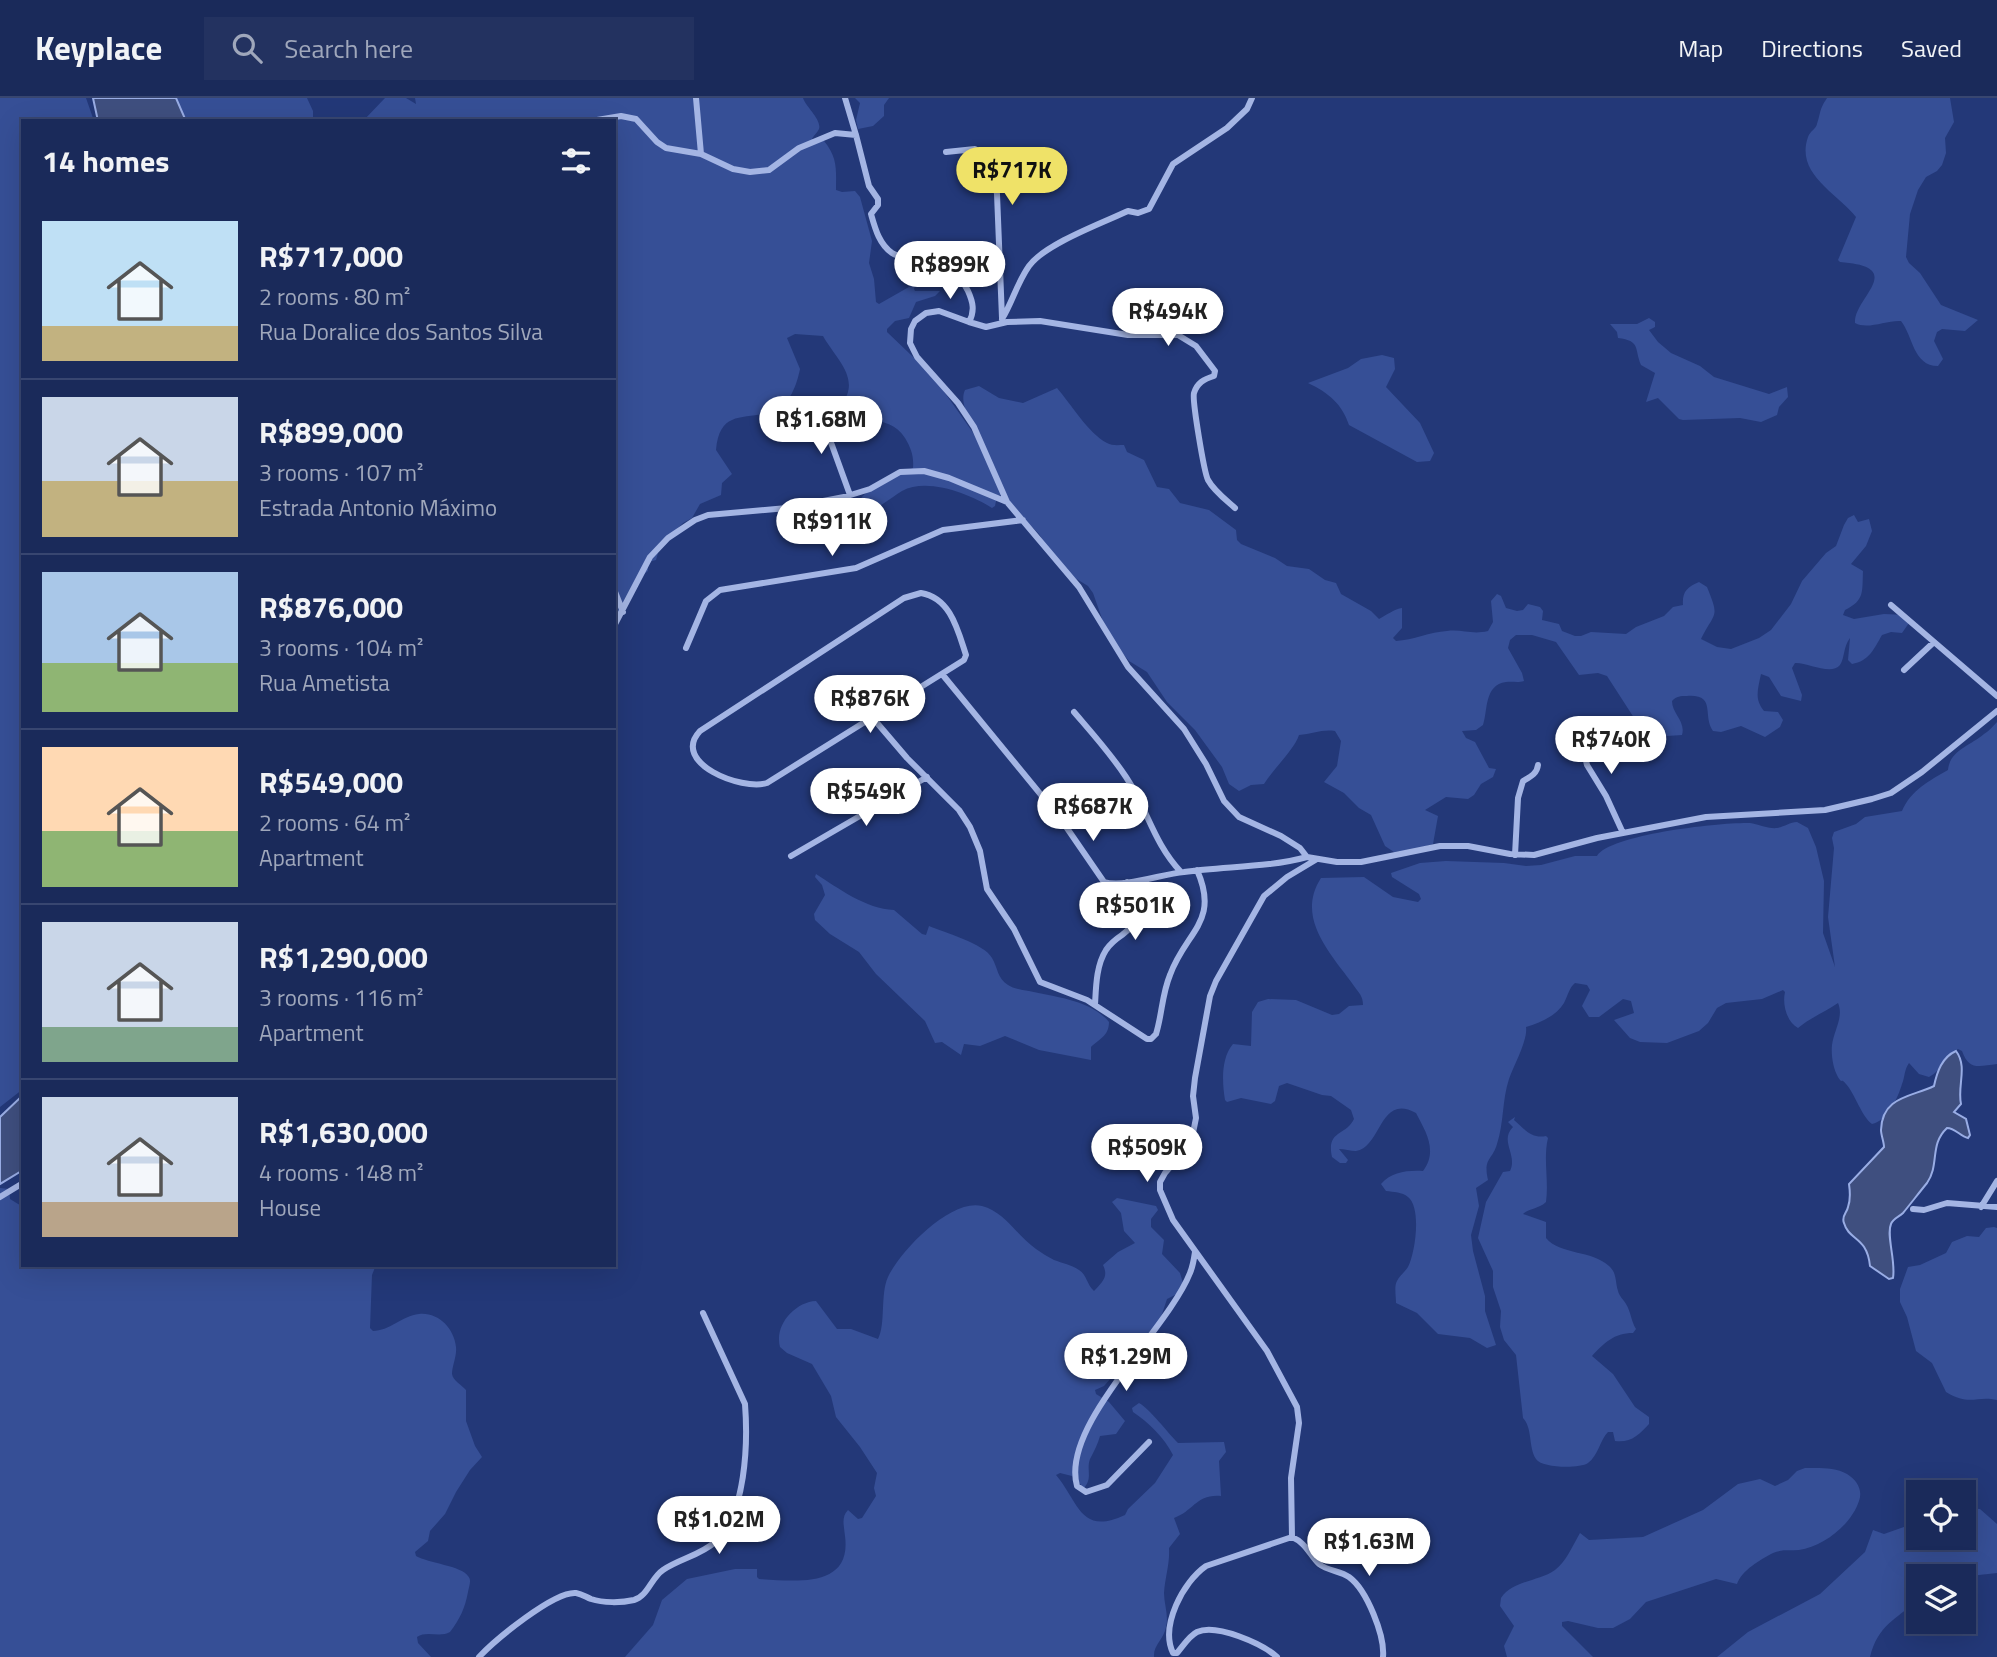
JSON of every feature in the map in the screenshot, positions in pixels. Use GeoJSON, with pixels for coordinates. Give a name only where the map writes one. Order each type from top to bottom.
{"type":"FeatureCollection","features":[{"type":"Feature","properties":{"kind":"street"},"geometry":{"type":"LineString","coordinates":[[696,98],[701,154]]}},
{"type":"Feature","properties":{"kind":"street"},"geometry":{"type":"LineString","coordinates":[[845,98],[869,186],[878,198],[878,205],[871,214],[880,239],[895,254],[934,262],[954,271],[970,296],[974,311],[969,322]]}},
{"type":"Feature","properties":{"kind":"street"},"geometry":{"type":"LineString","coordinates":[[1001,321],[1021,280],[1035,259],[1053,247],[1128,211],[1138,213],[1149,209],[1173,164],[1227,128],[1247,109],[1252,98]]}},
{"type":"Feature","properties":{"kind":"street"},"geometry":{"type":"LineString","coordinates":[[603,119],[621,116],[636,118],[656,142],[666,148],[701,154],[733,169],[757,173],[769,170],[793,151],[835,133],[856,135]]}},
{"type":"Feature","properties":{"kind":"street"},"geometry":{"type":"LineString","coordinates":[[946,152],[975,149],[990,158],[997,194],[1001,321]]}},
{"type":"Feature","properties":{"kind":"street"},"geometry":{"type":"LineString","coordinates":[[1235,508],[1209,483],[1204,470],[1193,398],[1195,390],[1204,379],[1214,376],[1215,371],[1189,341],[1172,334],[1128,335],[1053,322],[1001,321],[986,327],[939,311],[926,313],[915,321],[911,329],[910,343],[917,357],[958,403],[974,427],[1007,502],[1079,587],[1128,667],[1184,729],[1206,764],[1224,801],[1239,817],[1281,836],[1300,848],[1307,858]]}},
{"type":"Feature","properties":{"kind":"street"},"geometry":{"type":"LineString","coordinates":[[823,409],[825,426],[850,495]]}},
{"type":"Feature","properties":{"kind":"street"},"geometry":{"type":"LineString","coordinates":[[616,623],[650,557],[668,538],[695,520],[708,515],[787,508],[850,495],[870,489],[900,472],[924,471],[1007,502]]}},
{"type":"Feature","properties":{"kind":"street"},"geometry":{"type":"LineString","coordinates":[[686,648],[706,601],[720,590],[856,568],[943,530],[1023,520]]}},
{"type":"Feature","properties":{"kind":"street"},"geometry":{"type":"LineString","coordinates":[[616,594],[623,612]]}},
{"type":"Feature","properties":{"kind":"street"},"geometry":{"type":"LineString","coordinates":[[912,594],[926,594],[935,598],[954,621],[966,657],[873,717],[771,781],[757,786],[740,784],[709,770],[696,758],[692,749],[694,738],[700,732],[912,594]]}},
{"type":"Feature","properties":{"kind":"street"},"geometry":{"type":"LineString","coordinates":[[1891,605],[1997,696]]}},
{"type":"Feature","properties":{"kind":"street"},"geometry":{"type":"LineString","coordinates":[[1904,670],[1934,642]]}},
{"type":"Feature","properties":{"kind":"street"},"geometry":{"type":"LineString","coordinates":[[942,674],[1060,818],[1101,879],[1108,883],[1307,858],[1361,862],[1440,846],[1468,846],[1515,855],[1534,855],[1623,833],[1706,817],[1825,810],[1891,793],[1922,772],[1997,711]]}},
{"type":"Feature","properties":{"kind":"street"},"geometry":{"type":"LineString","coordinates":[[1074,712],[1127,778],[1143,806],[1155,837],[1181,872]]}},
{"type":"Feature","properties":{"kind":"street"},"geometry":{"type":"LineString","coordinates":[[873,717],[959,810],[970,827],[981,851],[988,889],[1014,929],[1039,981],[1077,995],[1147,1040],[1154,1038],[1160,1021],[1169,976],[1205,913],[1207,905],[1197,870]]}},
{"type":"Feature","properties":{"kind":"street"},"geometry":{"type":"LineString","coordinates":[[1578,727],[1587,765],[1606,796],[1623,833]]}},
{"type":"Feature","properties":{"kind":"street"},"geometry":{"type":"LineString","coordinates":[[1515,855],[1518,798],[1523,781],[1538,770],[1538,765]]}},
{"type":"Feature","properties":{"kind":"street"},"geometry":{"type":"LineString","coordinates":[[791,856],[927,777]]}},
{"type":"Feature","properties":{"kind":"street"},"geometry":{"type":"LineString","coordinates":[[1292,1537],[1291,1478],[1299,1423],[1297,1407],[1267,1351],[1166,1209],[1160,1182],[1184,1151],[1193,1133],[1196,1118],[1193,1096],[1195,1078],[1210,996],[1264,896],[1287,877],[1319,858]]}},
{"type":"Feature","properties":{"kind":"street"},"geometry":{"type":"LineString","coordinates":[[1095,1005],[1096,983],[1102,957],[1107,948],[1132,927],[1137,919],[1138,910],[1127,882]]}},
{"type":"Feature","properties":{"kind":"street"},"geometry":{"type":"LineString","coordinates":[[1981,1207],[1997,1181]]}},
{"type":"Feature","properties":{"kind":"street"},"geometry":{"type":"LineString","coordinates":[[0,1197],[21,1184]]}},
{"type":"Feature","properties":{"kind":"street"},"geometry":{"type":"LineString","coordinates":[[1913,1209],[1924,1210],[1947,1203],[1997,1207]]}},
{"type":"Feature","properties":{"kind":"street"},"geometry":{"type":"LineString","coordinates":[[1149,1442],[1107,1485],[1086,1492],[1077,1486],[1074,1477],[1076,1460],[1094,1414],[1159,1325],[1190,1273],[1195,1251]]}},
{"type":"Feature","properties":{"kind":"street"},"geometry":{"type":"LineString","coordinates":[[479,1657],[501,1636],[560,1596],[576,1593],[603,1601],[631,1601],[639,1598],[656,1575],[714,1544],[726,1528],[733,1514],[741,1484],[745,1404],[703,1313]]}},
{"type":"Feature","properties":{"kind":"street"},"geometry":{"type":"LineString","coordinates":[[1277,1657],[1250,1640],[1210,1631],[1197,1632],[1177,1653],[1172,1653],[1170,1646],[1173,1615],[1182,1592],[1206,1566],[1292,1537]]}},
{"type":"Feature","properties":{"kind":"street"},"geometry":{"type":"LineString","coordinates":[[1292,1537],[1304,1545],[1320,1564],[1345,1574],[1359,1586],[1380,1633],[1384,1647],[1382,1657]]}},
{"type":"Feature","properties":{"kind":"shaded area"},"geometry":{"type":"Polygon","coordinates":[[[0,98],[86,98],[93,119],[21,119],[21,1091],[0,1107],[0,98]]]}},
{"type":"Feature","properties":{"kind":"shaded area"},"geometry":{"type":"Polygon","coordinates":[[[93,98],[176,98],[185,119],[98,119],[93,98]]]}},
{"type":"Feature","properties":{"kind":"shaded area"},"geometry":{"type":"Polygon","coordinates":[[[170,98],[307,98],[313,111],[313,119],[182,119],[170,98]]]}},
{"type":"Feature","properties":{"kind":"shaded area"},"geometry":{"type":"Polygon","coordinates":[[[385,98],[406,98],[416,104],[415,98],[803,98],[819,125],[812,139],[824,141],[834,159],[836,190],[855,191],[860,197],[872,241],[869,263],[876,302],[879,304],[916,283],[915,291],[940,291],[935,296],[916,302],[909,318],[895,321],[887,332],[933,376],[981,444],[965,409],[965,390],[979,386],[999,398],[1023,403],[1057,388],[1100,438],[1111,445],[1124,445],[1127,452],[1144,460],[1157,487],[1169,489],[1180,503],[1209,510],[1236,530],[1237,540],[1241,544],[1287,566],[1309,569],[1325,580],[1336,583],[1341,594],[1371,611],[1379,619],[1402,608],[1402,628],[1393,638],[1396,641],[1441,632],[1488,631],[1493,622],[1491,601],[1497,594],[1501,596],[1506,608],[1523,610],[1528,604],[1540,607],[1543,611],[1542,620],[1559,624],[1562,631],[1575,636],[1591,632],[1626,634],[1664,616],[1673,607],[1683,605],[1686,590],[1699,582],[1707,587],[1715,610],[1701,639],[1717,647],[1731,649],[1771,630],[1791,604],[1802,581],[1826,553],[1836,546],[1848,518],[1854,515],[1858,522],[1869,519],[1872,531],[1866,546],[1851,564],[1863,571],[1861,595],[1843,615],[1854,619],[1884,614],[1906,615],[1909,623],[1902,633],[1882,635],[1870,654],[1858,662],[1852,664],[1848,660],[1850,638],[1842,662],[1836,668],[1825,669],[1795,663],[1792,668],[1802,695],[1801,701],[1781,696],[1769,677],[1761,674],[1758,694],[1761,707],[1764,711],[1778,712],[1783,720],[1780,727],[1765,737],[1741,726],[1721,732],[1713,731],[1706,702],[1696,696],[1679,697],[1672,701],[1683,730],[1682,735],[1667,736],[1638,724],[1607,676],[1598,673],[1579,675],[1556,642],[1532,635],[1516,635],[1510,640],[1508,648],[1524,681],[1506,682],[1494,688],[1488,699],[1483,725],[1476,730],[1462,731],[1466,738],[1475,742],[1489,768],[1496,769],[1493,777],[1481,784],[1468,799],[1446,797],[1425,810],[1438,816],[1433,844],[1394,852],[1385,846],[1371,815],[1359,808],[1344,793],[1324,782],[1337,766],[1341,741],[1335,731],[1299,735],[1264,784],[1251,785],[1239,791],[1229,784],[1222,767],[1195,730],[1167,702],[1147,672],[1129,661],[1115,644],[1088,586],[1062,570],[1039,534],[1001,495],[997,496],[992,508],[972,497],[948,489],[912,487],[876,508],[858,510],[856,507],[866,493],[913,468],[910,449],[898,429],[889,424],[824,415],[824,405],[841,405],[847,396],[849,386],[845,369],[823,336],[795,334],[787,338],[800,369],[788,399],[774,411],[736,418],[723,428],[716,450],[732,474],[722,483],[721,495],[700,504],[692,518],[683,523],[660,546],[656,560],[648,562],[648,571],[639,578],[616,618],[616,119],[365,119],[385,98]]]}},
{"type":"Feature","properties":{"kind":"shaded area"},"geometry":{"type":"Polygon","coordinates":[[[855,98],[889,98],[884,105],[884,116],[873,126],[858,129],[856,120],[860,103],[855,98]]]}},
{"type":"Feature","properties":{"kind":"shaded area"},"geometry":{"type":"Polygon","coordinates":[[[1827,98],[1950,98],[1954,122],[1945,138],[1946,153],[1942,165],[1926,177],[1918,190],[1910,214],[1906,257],[1941,305],[1978,320],[1965,331],[1942,329],[1937,332],[1934,341],[1943,359],[1938,366],[1930,365],[1918,356],[1901,321],[1866,326],[1855,323],[1857,313],[1875,277],[1871,270],[1838,260],[1856,217],[1820,182],[1807,162],[1808,137],[1816,126],[1827,98]]]}},
{"type":"Feature","properties":{"kind":"shaded area"},"geometry":{"type":"Polygon","coordinates":[[[1649,318],[1655,322],[1655,327],[1649,330],[1658,342],[1671,353],[1700,366],[1714,377],[1769,394],[1787,387],[1788,397],[1779,407],[1777,415],[1761,422],[1740,418],[1683,420],[1658,398],[1646,402],[1655,373],[1641,365],[1634,343],[1618,338],[1617,332],[1610,324],[1637,324],[1649,318]]]}},
{"type":"Feature","properties":{"kind":"shaded area"},"geometry":{"type":"Polygon","coordinates":[[[1382,355],[1394,358],[1395,369],[1386,387],[1420,423],[1434,453],[1430,461],[1417,462],[1349,425],[1334,400],[1308,383],[1348,368],[1361,359],[1382,355]]]}},
{"type":"Feature","properties":{"kind":"shaded area"},"geometry":{"type":"Polygon","coordinates":[[[1997,722],[1997,1064],[1975,1066],[1968,1062],[1958,1049],[1929,1077],[1919,1074],[1909,1063],[1895,1102],[1882,1118],[1872,1124],[1849,1088],[1838,1077],[1834,1066],[1832,1045],[1839,1018],[1838,1003],[1798,1028],[1786,1013],[1783,990],[1762,999],[1726,1003],[1717,1008],[1708,1023],[1699,1031],[1667,1043],[1640,1042],[1630,1038],[1614,1020],[1634,1013],[1631,1001],[1623,999],[1599,1017],[1589,1017],[1582,1006],[1590,990],[1587,985],[1575,983],[1557,1012],[1526,1027],[1523,1045],[1507,1087],[1497,1144],[1487,1163],[1488,1180],[1476,1188],[1479,1206],[1471,1235],[1473,1251],[1485,1296],[1485,1311],[1496,1345],[1487,1348],[1470,1338],[1438,1334],[1417,1313],[1396,1303],[1396,1283],[1408,1267],[1413,1252],[1415,1211],[1408,1197],[1386,1191],[1381,1184],[1400,1173],[1423,1171],[1427,1164],[1430,1156],[1429,1142],[1416,1113],[1404,1109],[1395,1110],[1388,1115],[1365,1147],[1356,1151],[1339,1149],[1348,1160],[1346,1163],[1340,1163],[1332,1157],[1332,1142],[1354,1119],[1351,1110],[1331,1096],[1287,1083],[1279,1086],[1275,1101],[1271,1104],[1241,1098],[1227,1102],[1225,1100],[1223,1078],[1226,1056],[1233,1044],[1251,1046],[1252,1012],[1258,1002],[1268,999],[1296,1000],[1332,1015],[1339,1014],[1349,1006],[1363,1005],[1360,995],[1319,935],[1314,921],[1314,893],[1321,878],[1364,877],[1393,897],[1418,902],[1421,899],[1419,894],[1392,877],[1391,873],[1420,863],[1446,861],[1541,865],[1575,856],[1597,856],[1606,848],[1623,841],[1668,831],[1736,823],[1777,828],[1797,822],[1808,828],[1816,847],[1824,881],[1823,933],[1835,967],[1828,917],[1834,832],[1856,824],[1865,817],[1902,811],[1927,782],[1948,770],[1957,753],[1997,722]]]}},
{"type":"Feature","properties":{"kind":"shaded area"},"geometry":{"type":"Polygon","coordinates":[[[816,874],[863,902],[894,910],[922,934],[926,935],[929,926],[981,948],[992,958],[1002,979],[1010,986],[1072,1000],[1093,1009],[1109,1022],[1109,1027],[1103,1037],[1091,1047],[1091,1060],[1039,1050],[1005,1036],[980,1046],[964,1044],[961,1055],[942,1042],[935,1043],[925,1021],[876,974],[859,952],[830,934],[815,920],[814,914],[825,895],[822,885],[815,877],[816,874]]]}},
{"type":"Feature","properties":{"kind":"shaded area"},"geometry":{"type":"Polygon","coordinates":[[[1956,1051],[1962,1070],[1961,1104],[1954,1112],[1966,1119],[1970,1135],[1968,1138],[1947,1128],[1938,1141],[1933,1169],[1927,1183],[1903,1213],[1892,1222],[1890,1235],[1894,1271],[1893,1278],[1889,1279],[1870,1266],[1862,1244],[1846,1229],[1843,1218],[1850,1201],[1849,1184],[1884,1147],[1881,1130],[1887,1110],[1900,1099],[1934,1086],[1944,1061],[1956,1051]]]}},
{"type":"Feature","properties":{"kind":"shaded area"},"geometry":{"type":"Polygon","coordinates":[[[21,1097],[21,1171],[0,1184],[0,1117],[21,1097]]]}},
{"type":"Feature","properties":{"kind":"shaded area"},"geometry":{"type":"Polygon","coordinates":[[[1515,1117],[1514,1120],[1528,1132],[1548,1138],[1546,1202],[1523,1214],[1546,1222],[1546,1238],[1552,1243],[1594,1257],[1609,1266],[1636,1329],[1633,1333],[1610,1340],[1592,1356],[1613,1374],[1635,1407],[1649,1417],[1649,1424],[1638,1435],[1626,1441],[1615,1441],[1613,1432],[1608,1432],[1591,1460],[1583,1465],[1560,1467],[1536,1459],[1523,1418],[1516,1355],[1504,1340],[1500,1327],[1501,1311],[1493,1287],[1493,1271],[1478,1238],[1486,1202],[1503,1172],[1510,1171],[1512,1165],[1508,1138],[1513,1127],[1508,1122],[1515,1117]]]}},
{"type":"Feature","properties":{"kind":"shaded area"},"geometry":{"type":"Polygon","coordinates":[[[0,1188],[9,1189],[10,1199],[21,1206],[21,1267],[375,1267],[372,1275],[370,1328],[373,1331],[385,1329],[419,1314],[433,1316],[448,1328],[456,1347],[452,1374],[466,1390],[466,1421],[482,1457],[470,1470],[445,1514],[430,1531],[428,1541],[415,1552],[416,1556],[459,1570],[470,1579],[464,1608],[450,1632],[417,1637],[418,1643],[431,1657],[0,1657],[0,1188]]]}},
{"type":"Feature","properties":{"kind":"shaded area"},"geometry":{"type":"Polygon","coordinates":[[[1117,1198],[1156,1206],[1158,1210],[1151,1219],[1151,1227],[1164,1240],[1162,1254],[1180,1273],[1185,1290],[1167,1299],[1161,1317],[1131,1362],[1120,1368],[1104,1386],[1095,1390],[1125,1421],[1116,1434],[1100,1436],[1090,1459],[1087,1484],[1084,1488],[1072,1476],[1060,1473],[1056,1475],[1089,1519],[1110,1520],[1125,1515],[1155,1483],[1173,1455],[1156,1431],[1133,1412],[1132,1408],[1139,1403],[1178,1443],[1224,1442],[1226,1452],[1219,1461],[1221,1496],[1200,1500],[1174,1518],[1180,1534],[1169,1548],[1164,1593],[1167,1623],[1154,1657],[625,1657],[653,1625],[662,1600],[687,1579],[735,1569],[757,1569],[759,1579],[773,1580],[804,1580],[830,1573],[840,1565],[845,1553],[844,1516],[848,1510],[858,1519],[862,1518],[876,1496],[874,1488],[877,1473],[836,1417],[831,1396],[812,1364],[780,1347],[783,1323],[794,1310],[808,1302],[816,1301],[837,1329],[851,1329],[878,1339],[882,1325],[884,1292],[894,1266],[928,1229],[956,1210],[970,1206],[982,1206],[997,1213],[1036,1249],[1082,1272],[1094,1291],[1105,1276],[1103,1265],[1118,1252],[1135,1243],[1124,1231],[1121,1213],[1112,1202],[1117,1198]]]}},
{"type":"Feature","properties":{"kind":"shaded area"},"geometry":{"type":"Polygon","coordinates":[[[1986,1228],[1997,1228],[1997,1400],[1962,1399],[1946,1392],[1932,1363],[1916,1351],[1900,1302],[1900,1289],[1908,1267],[1920,1265],[1946,1253],[1952,1242],[1967,1236],[1979,1237],[1986,1228]]]}},
{"type":"Feature","properties":{"kind":"shaded area"},"geometry":{"type":"Polygon","coordinates":[[[1805,1468],[1837,1470],[1854,1479],[1860,1489],[1859,1501],[1850,1518],[1827,1539],[1808,1548],[1773,1553],[1747,1570],[1737,1584],[1716,1579],[1646,1602],[1630,1619],[1613,1628],[1562,1622],[1562,1626],[1593,1657],[1507,1657],[1504,1646],[1514,1626],[1500,1606],[1501,1598],[1519,1584],[1541,1577],[1559,1567],[1580,1533],[1589,1540],[1643,1537],[1703,1510],[1738,1484],[1760,1479],[1775,1486],[1805,1468]]]}},
{"type":"Feature","properties":{"kind":"shaded area"},"geometry":{"type":"Polygon","coordinates":[[[1976,1509],[1980,1509],[1997,1524],[1997,1573],[1976,1575],[1976,1564],[1906,1564],[1906,1609],[1883,1630],[1870,1657],[1717,1657],[1748,1632],[1820,1594],[1865,1552],[1873,1530],[1884,1534],[1906,1526],[1906,1550],[1976,1550],[1976,1509]]]}}]}
